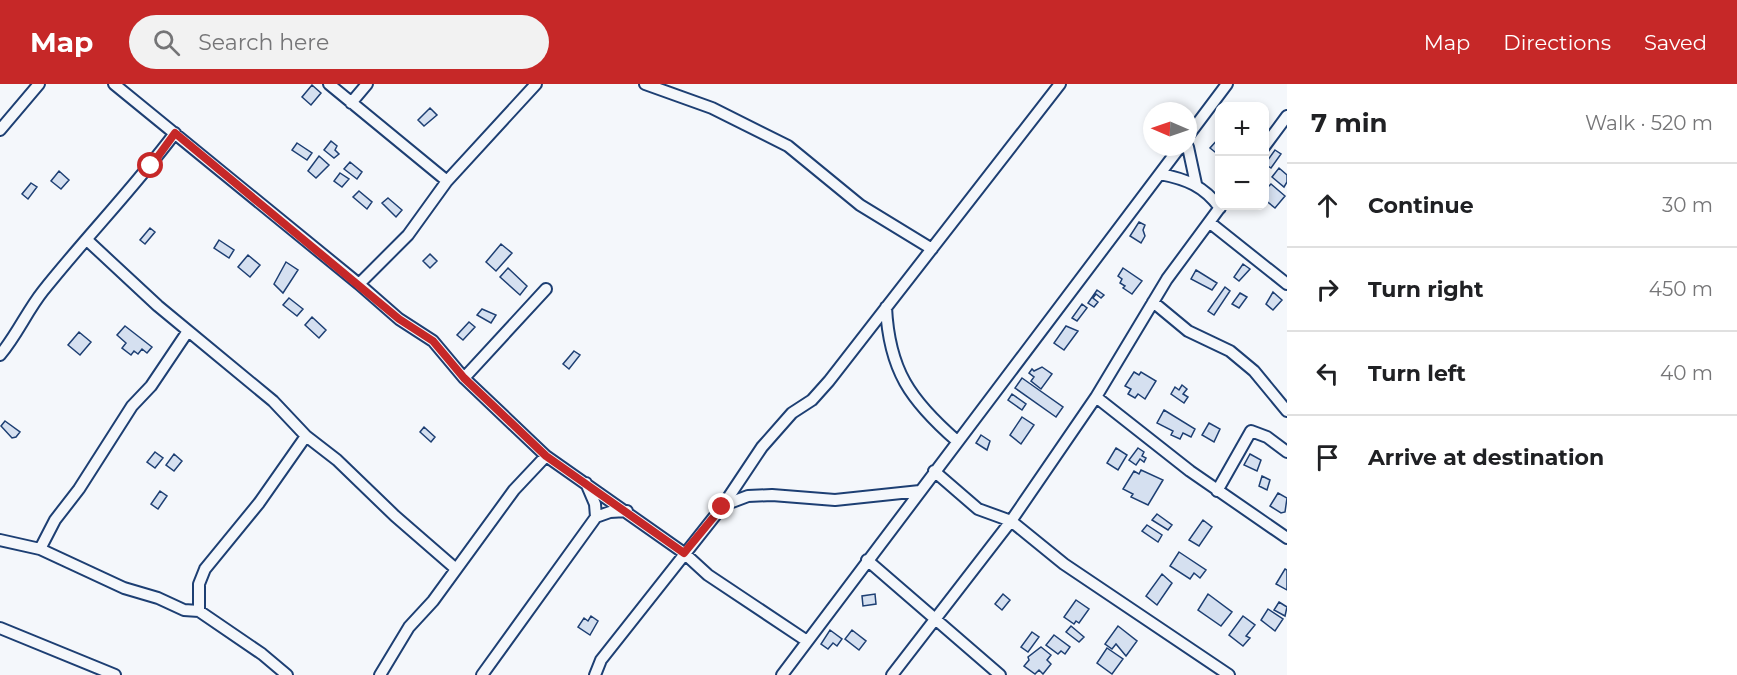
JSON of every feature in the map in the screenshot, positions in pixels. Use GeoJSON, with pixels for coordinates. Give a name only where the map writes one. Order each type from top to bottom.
{"type":"FeatureCollection","features":[{"type":"Feature","properties":{"kind":"street"},"geometry":{"type":"LineString","coordinates":[[0,130],[39,84]]}},
{"type":"Feature","properties":{"kind":"street"},"geometry":{"type":"LineString","coordinates":[[114,84],[399,319],[433,341],[464,378],[546,456],[627,511],[684,553],[708,575],[807,641]]}},
{"type":"Feature","properties":{"kind":"street"},"geometry":{"type":"LineString","coordinates":[[329,84],[447,181]]}},
{"type":"Feature","properties":{"kind":"street"},"geometry":{"type":"LineString","coordinates":[[351,103],[367,84]]}},
{"type":"Feature","properties":{"kind":"street"},"geometry":{"type":"LineString","coordinates":[[359,284],[408,235],[447,181],[536,84]]}},
{"type":"Feature","properties":{"kind":"street"},"geometry":{"type":"LineString","coordinates":[[645,84],[712,108],[788,146],[860,206],[932,249]]}},
{"type":"Feature","properties":{"kind":"street"},"geometry":{"type":"LineString","coordinates":[[596,675],[601,660],[722,507],[762,447],[792,413],[812,400],[829,381],[1060,84]]}},
{"type":"Feature","properties":{"kind":"street"},"geometry":{"type":"LineString","coordinates":[[1197,122],[1218,89],[1227,84]]}},
{"type":"Feature","properties":{"kind":"street"},"geometry":{"type":"LineString","coordinates":[[1269,140],[1287,116]]}},
{"type":"Feature","properties":{"kind":"street"},"geometry":{"type":"LineString","coordinates":[[0,356],[42,293],[175,133]]}},
{"type":"Feature","properties":{"kind":"street"},"geometry":{"type":"LineString","coordinates":[[782,675],[1173,156]]}},
{"type":"Feature","properties":{"kind":"street"},"geometry":{"type":"LineString","coordinates":[[1190,156],[1196,184]]}},
{"type":"Feature","properties":{"kind":"street"},"geometry":{"type":"LineString","coordinates":[[1160,174],[1196,184],[1215,201]]}},
{"type":"Feature","properties":{"kind":"street"},"geometry":{"type":"LineString","coordinates":[[892,675],[1011,521],[1096,397],[1190,245],[1218,210]]}},
{"type":"Feature","properties":{"kind":"street"},"geometry":{"type":"LineString","coordinates":[[1209,222],[1287,284]]}},
{"type":"Feature","properties":{"kind":"street"},"geometry":{"type":"LineString","coordinates":[[87,240],[188,331],[273,402],[306,436],[337,459],[456,569]]}},
{"type":"Feature","properties":{"kind":"street"},"geometry":{"type":"LineString","coordinates":[[464,378],[546,289]]}},
{"type":"Feature","properties":{"kind":"street"},"geometry":{"type":"LineString","coordinates":[[1154,302],[1188,331],[1238,357],[1254,370],[1287,411]]}},
{"type":"Feature","properties":{"kind":"street"},"geometry":{"type":"LineString","coordinates":[[886,307],[888,336],[898,373],[915,399],[957,441]]}},
{"type":"Feature","properties":{"kind":"street"},"geometry":{"type":"LineString","coordinates":[[40,549],[55,520],[79,489],[132,406],[163,370],[188,331]]}},
{"type":"Feature","properties":{"kind":"street"},"geometry":{"type":"LineString","coordinates":[[1096,397],[1217,490],[1287,538]]}},
{"type":"Feature","properties":{"kind":"street"},"geometry":{"type":"LineString","coordinates":[[1217,490],[1251,430],[1267,436],[1287,452]]}},
{"type":"Feature","properties":{"kind":"street"},"geometry":{"type":"LineString","coordinates":[[200,611],[199,584],[205,569],[259,503],[306,436]]}},
{"type":"Feature","properties":{"kind":"street"},"geometry":{"type":"LineString","coordinates":[[380,675],[409,627],[433,601],[514,490],[546,456]]}},
{"type":"Feature","properties":{"kind":"street"},"geometry":{"type":"LineString","coordinates":[[934,471],[978,509],[1011,521],[1064,564],[1228,675]]}},
{"type":"Feature","properties":{"kind":"street"},"geometry":{"type":"LineString","coordinates":[[586,483],[595,504],[596,517]]}},
{"type":"Feature","properties":{"kind":"street"},"geometry":{"type":"LineString","coordinates":[[722,507],[748,496],[772,495],[835,500],[920,491]]}},
{"type":"Feature","properties":{"kind":"street"},"geometry":{"type":"LineString","coordinates":[[482,675],[578,538],[596,517],[610,512],[627,511]]}},
{"type":"Feature","properties":{"kind":"street"},"geometry":{"type":"LineString","coordinates":[[0,540],[40,549],[124,588],[158,598],[184,610],[200,611],[287,675]]}},
{"type":"Feature","properties":{"kind":"street"},"geometry":{"type":"LineString","coordinates":[[867,560],[1000,675]]}},
{"type":"Feature","properties":{"kind":"street"},"geometry":{"type":"LineString","coordinates":[[0,628],[115,675]]}},
{"type":"Feature","properties":{"kind":"building"},"geometry":{"type":"Polygon","coordinates":[[[312,85],[321,93],[311,105],[302,97],[312,85]]]}},
{"type":"Feature","properties":{"kind":"building"},"geometry":{"type":"Polygon","coordinates":[[[430,108],[437,115],[424,126],[418,120],[430,108]]]}},
{"type":"Feature","properties":{"kind":"building"},"geometry":{"type":"Polygon","coordinates":[[[331,141],[337,146],[335,150],[339,154],[334,158],[324,150],[331,141]]]}},
{"type":"Feature","properties":{"kind":"building"},"geometry":{"type":"Polygon","coordinates":[[[1215,142],[1215,152],[1210,148],[1215,142]]]}},
{"type":"Feature","properties":{"kind":"building"},"geometry":{"type":"Polygon","coordinates":[[[297,143],[312,153],[307,160],[292,150],[297,143]]]}},
{"type":"Feature","properties":{"kind":"building"},"geometry":{"type":"Polygon","coordinates":[[[1275,150],[1281,154],[1271,168],[1269,158],[1275,150]]]}},
{"type":"Feature","properties":{"kind":"building"},"geometry":{"type":"Polygon","coordinates":[[[319,156],[329,165],[316,178],[308,171],[319,156]]]}},
{"type":"Feature","properties":{"kind":"building"},"geometry":{"type":"Polygon","coordinates":[[[350,162],[362,172],[357,179],[344,169],[350,162]]]}},
{"type":"Feature","properties":{"kind":"building"},"geometry":{"type":"Polygon","coordinates":[[[1279,168],[1287,175],[1284,187],[1272,177],[1279,168]]]}},
{"type":"Feature","properties":{"kind":"building"},"geometry":{"type":"Polygon","coordinates":[[[59,171],[69,180],[61,189],[51,181],[59,171]]]}},
{"type":"Feature","properties":{"kind":"building"},"geometry":{"type":"Polygon","coordinates":[[[340,173],[349,179],[342,187],[334,181],[340,173]]]}},
{"type":"Feature","properties":{"kind":"building"},"geometry":{"type":"Polygon","coordinates":[[[31,183],[37,187],[28,199],[22,194],[31,183]]]}},
{"type":"Feature","properties":{"kind":"building"},"geometry":{"type":"Polygon","coordinates":[[[1271,184],[1285,196],[1275,208],[1269,203],[1271,184]]]}},
{"type":"Feature","properties":{"kind":"building"},"geometry":{"type":"Polygon","coordinates":[[[359,191],[372,202],[367,209],[353,197],[359,191]]]}},
{"type":"Feature","properties":{"kind":"building"},"geometry":{"type":"Polygon","coordinates":[[[388,198],[402,210],[396,217],[382,203],[388,198]]]}},
{"type":"Feature","properties":{"kind":"building"},"geometry":{"type":"Polygon","coordinates":[[[1139,222],[1145,225],[1143,230],[1145,236],[1141,243],[1130,236],[1139,222]]]}},
{"type":"Feature","properties":{"kind":"building"},"geometry":{"type":"Polygon","coordinates":[[[150,228],[155,232],[145,244],[140,240],[150,228]]]}},
{"type":"Feature","properties":{"kind":"building"},"geometry":{"type":"Polygon","coordinates":[[[219,240],[234,250],[229,258],[214,248],[219,240]]]}},
{"type":"Feature","properties":{"kind":"building"},"geometry":{"type":"Polygon","coordinates":[[[501,244],[512,253],[496,271],[486,262],[501,244]]]}},
{"type":"Feature","properties":{"kind":"building"},"geometry":{"type":"Polygon","coordinates":[[[430,254],[437,261],[430,268],[423,261],[430,254]]]}},
{"type":"Feature","properties":{"kind":"building"},"geometry":{"type":"Polygon","coordinates":[[[248,255],[260,265],[250,277],[238,267],[248,255]]]}},
{"type":"Feature","properties":{"kind":"building"},"geometry":{"type":"Polygon","coordinates":[[[286,262],[298,270],[283,293],[274,284],[286,262]]]}},
{"type":"Feature","properties":{"kind":"building"},"geometry":{"type":"Polygon","coordinates":[[[1243,264],[1250,269],[1239,281],[1234,277],[1243,264]]]}},
{"type":"Feature","properties":{"kind":"building"},"geometry":{"type":"Polygon","coordinates":[[[508,268],[527,286],[520,295],[500,277],[508,268]]]}},
{"type":"Feature","properties":{"kind":"building"},"geometry":{"type":"Polygon","coordinates":[[[1123,268],[1142,281],[1132,294],[1120,283],[1122,279],[1118,276],[1123,268]]]}},
{"type":"Feature","properties":{"kind":"building"},"geometry":{"type":"Polygon","coordinates":[[[1196,270],[1217,283],[1212,290],[1191,279],[1196,270]]]}},
{"type":"Feature","properties":{"kind":"building"},"geometry":{"type":"Polygon","coordinates":[[[1225,287],[1230,291],[1214,315],[1208,311],[1225,287]]]}},
{"type":"Feature","properties":{"kind":"building"},"geometry":{"type":"Polygon","coordinates":[[[1097,290],[1104,295],[1101,298],[1096,294],[1093,298],[1098,302],[1094,307],[1088,303],[1097,290]]]}},
{"type":"Feature","properties":{"kind":"building"},"geometry":{"type":"Polygon","coordinates":[[[1273,292],[1282,300],[1273,310],[1266,304],[1273,292]]]}},
{"type":"Feature","properties":{"kind":"building"},"geometry":{"type":"Polygon","coordinates":[[[1240,293],[1247,297],[1239,308],[1232,304],[1240,293]]]}},
{"type":"Feature","properties":{"kind":"building"},"geometry":{"type":"Polygon","coordinates":[[[289,298],[303,309],[297,316],[283,305],[289,298]]]}},
{"type":"Feature","properties":{"kind":"building"},"geometry":{"type":"Polygon","coordinates":[[[1082,304],[1087,308],[1077,321],[1072,318],[1082,304]]]}},
{"type":"Feature","properties":{"kind":"building"},"geometry":{"type":"Polygon","coordinates":[[[482,309],[496,315],[491,323],[477,315],[482,309]]]}},
{"type":"Feature","properties":{"kind":"building"},"geometry":{"type":"Polygon","coordinates":[[[312,317],[326,330],[319,338],[305,325],[312,317]]]}},
{"type":"Feature","properties":{"kind":"building"},"geometry":{"type":"Polygon","coordinates":[[[469,322],[475,327],[463,340],[457,335],[469,322]]]}},
{"type":"Feature","properties":{"kind":"building"},"geometry":{"type":"Polygon","coordinates":[[[125,326],[152,347],[147,353],[142,349],[138,354],[134,351],[131,355],[122,348],[126,343],[117,335],[125,326]]]}},
{"type":"Feature","properties":{"kind":"building"},"geometry":{"type":"Polygon","coordinates":[[[1066,326],[1078,331],[1064,350],[1054,343],[1066,326]]]}},
{"type":"Feature","properties":{"kind":"building"},"geometry":{"type":"Polygon","coordinates":[[[79,332],[91,342],[80,355],[68,345],[79,332]]]}},
{"type":"Feature","properties":{"kind":"building"},"geometry":{"type":"Polygon","coordinates":[[[574,351],[580,355],[569,369],[563,364],[574,351]]]}},
{"type":"Feature","properties":{"kind":"building"},"geometry":{"type":"Polygon","coordinates":[[[1042,367],[1052,374],[1041,389],[1031,381],[1034,377],[1029,373],[1032,369],[1034,371],[1042,367]]]}},
{"type":"Feature","properties":{"kind":"building"},"geometry":{"type":"Polygon","coordinates":[[[1134,372],[1139,375],[1141,372],[1156,381],[1145,399],[1138,394],[1135,398],[1128,394],[1131,389],[1125,386],[1134,372]]]}},
{"type":"Feature","properties":{"kind":"building"},"geometry":{"type":"Polygon","coordinates":[[[1022,378],[1063,407],[1056,417],[1015,388],[1022,378]]]}},
{"type":"Feature","properties":{"kind":"building"},"geometry":{"type":"Polygon","coordinates":[[[1182,385],[1187,389],[1183,394],[1188,397],[1184,403],[1171,394],[1175,387],[1179,390],[1182,385]]]}},
{"type":"Feature","properties":{"kind":"building"},"geometry":{"type":"Polygon","coordinates":[[[1012,394],[1026,404],[1022,410],[1008,400],[1012,394]]]}},
{"type":"Feature","properties":{"kind":"building"},"geometry":{"type":"Polygon","coordinates":[[[1164,410],[1195,429],[1191,437],[1183,433],[1180,439],[1171,435],[1173,431],[1157,423],[1164,410]]]}},
{"type":"Feature","properties":{"kind":"building"},"geometry":{"type":"Polygon","coordinates":[[[1022,417],[1034,425],[1021,444],[1010,435],[1022,417]]]}},
{"type":"Feature","properties":{"kind":"building"},"geometry":{"type":"Polygon","coordinates":[[[5,421],[20,432],[16,437],[12,438],[1,426],[5,421]]]}},
{"type":"Feature","properties":{"kind":"building"},"geometry":{"type":"Polygon","coordinates":[[[1209,423],[1220,429],[1214,442],[1202,435],[1209,423]]]}},
{"type":"Feature","properties":{"kind":"building"},"geometry":{"type":"Polygon","coordinates":[[[424,427],[435,437],[431,442],[420,432],[424,427]]]}},
{"type":"Feature","properties":{"kind":"building"},"geometry":{"type":"Polygon","coordinates":[[[981,435],[990,441],[987,450],[976,443],[981,435]]]}},
{"type":"Feature","properties":{"kind":"building"},"geometry":{"type":"Polygon","coordinates":[[[1116,448],[1127,455],[1118,470],[1107,463],[1116,448]]]}},
{"type":"Feature","properties":{"kind":"building"},"geometry":{"type":"Polygon","coordinates":[[[1138,448],[1144,452],[1142,456],[1146,458],[1144,462],[1140,459],[1136,465],[1129,460],[1138,448]]]}},
{"type":"Feature","properties":{"kind":"building"},"geometry":{"type":"Polygon","coordinates":[[[155,452],[163,458],[155,468],[147,462],[155,452]]]}},
{"type":"Feature","properties":{"kind":"building"},"geometry":{"type":"Polygon","coordinates":[[[174,454],[182,461],[174,471],[166,465],[174,454]]]}},
{"type":"Feature","properties":{"kind":"building"},"geometry":{"type":"Polygon","coordinates":[[[1250,454],[1261,460],[1257,471],[1244,465],[1250,454]]]}},
{"type":"Feature","properties":{"kind":"building"},"geometry":{"type":"Polygon","coordinates":[[[1141,470],[1163,480],[1148,505],[1131,497],[1133,494],[1123,489],[1134,471],[1139,474],[1141,470]]]}},
{"type":"Feature","properties":{"kind":"building"},"geometry":{"type":"Polygon","coordinates":[[[1262,476],[1270,480],[1267,490],[1259,486],[1262,476]]]}},
{"type":"Feature","properties":{"kind":"building"},"geometry":{"type":"Polygon","coordinates":[[[160,491],[167,496],[158,509],[151,504],[160,491]]]}},
{"type":"Feature","properties":{"kind":"building"},"geometry":{"type":"Polygon","coordinates":[[[1278,493],[1287,498],[1285,512],[1281,513],[1270,506],[1278,493]]]}},
{"type":"Feature","properties":{"kind":"building"},"geometry":{"type":"Polygon","coordinates":[[[1157,514],[1172,525],[1168,530],[1152,520],[1157,514]]]}},
{"type":"Feature","properties":{"kind":"building"},"geometry":{"type":"Polygon","coordinates":[[[1203,520],[1212,527],[1199,546],[1189,540],[1203,520]]]}},
{"type":"Feature","properties":{"kind":"building"},"geometry":{"type":"Polygon","coordinates":[[[1147,525],[1162,535],[1158,542],[1142,531],[1147,525]]]}},
{"type":"Feature","properties":{"kind":"building"},"geometry":{"type":"Polygon","coordinates":[[[1179,552],[1206,570],[1200,578],[1194,573],[1190,579],[1170,566],[1179,552]]]}},
{"type":"Feature","properties":{"kind":"building"},"geometry":{"type":"Polygon","coordinates":[[[1285,569],[1287,570],[1287,590],[1276,584],[1285,569]]]}},
{"type":"Feature","properties":{"kind":"building"},"geometry":{"type":"Polygon","coordinates":[[[1162,574],[1172,583],[1157,605],[1146,596],[1162,574]]]}},
{"type":"Feature","properties":{"kind":"building"},"geometry":{"type":"Polygon","coordinates":[[[875,594],[876,604],[863,606],[862,596],[875,594]]]}},
{"type":"Feature","properties":{"kind":"building"},"geometry":{"type":"Polygon","coordinates":[[[1003,594],[1010,600],[1002,610],[995,604],[1003,594]]]}},
{"type":"Feature","properties":{"kind":"building"},"geometry":{"type":"Polygon","coordinates":[[[1208,594],[1232,612],[1221,626],[1198,610],[1208,594]]]}},
{"type":"Feature","properties":{"kind":"building"},"geometry":{"type":"Polygon","coordinates":[[[1076,600],[1089,609],[1079,623],[1076,621],[1074,624],[1064,617],[1076,600]]]}},
{"type":"Feature","properties":{"kind":"building"},"geometry":{"type":"Polygon","coordinates":[[[1279,602],[1287,607],[1285,616],[1274,610],[1279,602]]]}},
{"type":"Feature","properties":{"kind":"building"},"geometry":{"type":"Polygon","coordinates":[[[1268,609],[1283,619],[1275,631],[1261,620],[1268,609]]]}},
{"type":"Feature","properties":{"kind":"building"},"geometry":{"type":"Polygon","coordinates":[[[591,616],[598,621],[590,635],[578,627],[584,618],[588,621],[591,616]]]}},
{"type":"Feature","properties":{"kind":"building"},"geometry":{"type":"Polygon","coordinates":[[[1243,616],[1255,625],[1246,636],[1250,638],[1243,646],[1229,635],[1243,616]]]}},
{"type":"Feature","properties":{"kind":"building"},"geometry":{"type":"Polygon","coordinates":[[[1071,626],[1084,637],[1079,642],[1066,632],[1071,626]]]}},
{"type":"Feature","properties":{"kind":"building"},"geometry":{"type":"Polygon","coordinates":[[[1118,626],[1137,641],[1126,656],[1116,644],[1112,649],[1105,644],[1118,626]]]}},
{"type":"Feature","properties":{"kind":"building"},"geometry":{"type":"Polygon","coordinates":[[[830,630],[842,639],[837,646],[833,643],[828,649],[821,644],[830,630]]]}},
{"type":"Feature","properties":{"kind":"building"},"geometry":{"type":"Polygon","coordinates":[[[852,630],[866,641],[859,650],[845,639],[852,630]]]}},
{"type":"Feature","properties":{"kind":"building"},"geometry":{"type":"Polygon","coordinates":[[[1032,632],[1039,637],[1028,652],[1021,647],[1032,632]]]}},
{"type":"Feature","properties":{"kind":"building"},"geometry":{"type":"Polygon","coordinates":[[[1054,635],[1070,647],[1065,654],[1061,651],[1058,654],[1046,645],[1054,635]]]}},
{"type":"Feature","properties":{"kind":"building"},"geometry":{"type":"Polygon","coordinates":[[[1041,647],[1051,655],[1047,660],[1051,664],[1043,674],[1039,670],[1035,674],[1024,666],[1029,660],[1028,657],[1041,647]]]}},
{"type":"Feature","properties":{"kind":"building"},"geometry":{"type":"Polygon","coordinates":[[[1107,648],[1123,659],[1112,674],[1097,663],[1107,648]]]}},
{"type":"Feature","properties":{"kind":"route"},"geometry":{"type":"LineString","coordinates":[[151,166],[175,133],[399,319],[433,341],[464,378],[546,456],[684,553],[722,507]]}}]}
